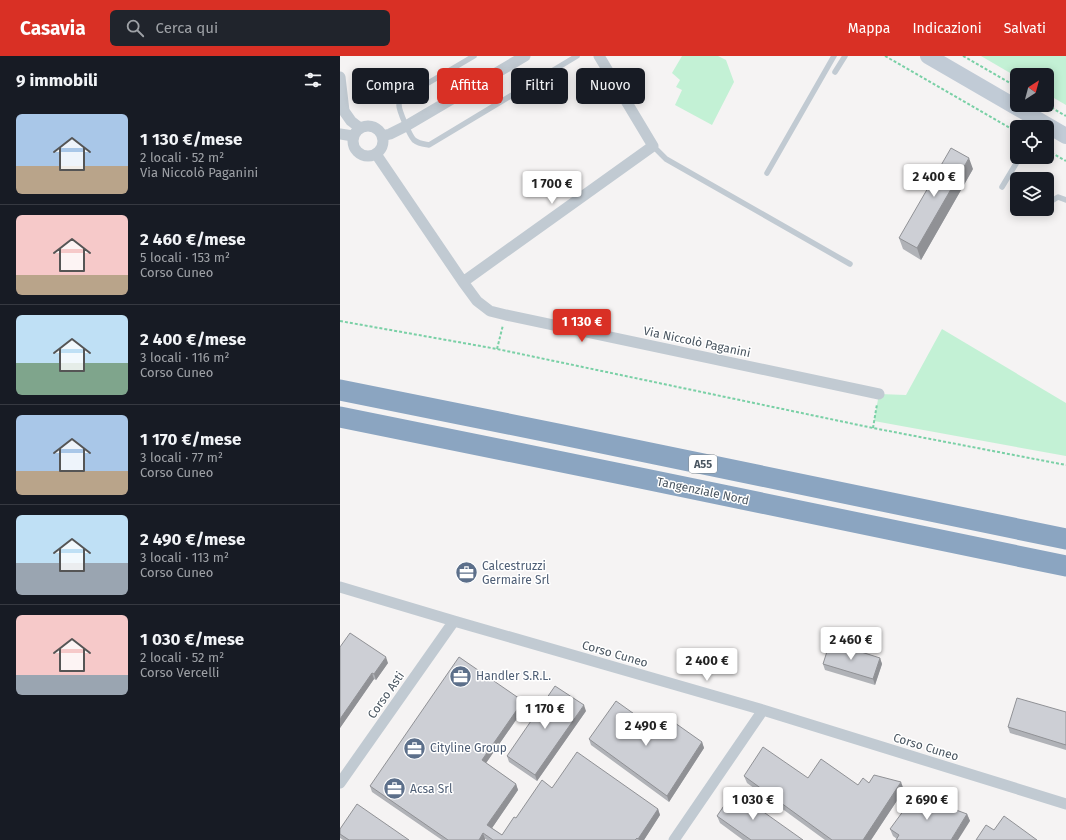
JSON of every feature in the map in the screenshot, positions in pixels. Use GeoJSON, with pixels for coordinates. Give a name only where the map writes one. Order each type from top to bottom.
{"type":"FeatureCollection","features":[{"type":"Feature","properties":{"kind":"highway","name":"A55"},"geometry":{"type":"LineString","coordinates":[[340,390],[1066,539]]}},
{"type":"Feature","properties":{"kind":"highway","name":"Tangenziale Nord"},"geometry":{"type":"LineString","coordinates":[[340,417],[634,476],[1066,566]]}},
{"type":"Feature","properties":{"kind":"highway"},"geometry":{"type":"LineString","coordinates":[[975,520],[1066,532]]}},
{"type":"Feature","properties":{"kind":"street"},"geometry":{"type":"LineString","coordinates":[[382,136],[390,134],[406,126],[525,56]]}},
{"type":"Feature","properties":{"kind":"street"},"geometry":{"type":"LineString","coordinates":[[463,282],[653,146],[599,56]]}},
{"type":"Feature","properties":{"kind":"street"},"geometry":{"type":"LineString","coordinates":[[928,56],[1033,120]]}},
{"type":"Feature","properties":{"kind":"street"},"geometry":{"type":"LineString","coordinates":[[340,77],[344,111],[357,132],[353,143],[354,149],[364,156],[370,156],[376,154],[381,149],[383,143],[380,132],[371,126],[365,126],[357,132],[340,134]]}},
{"type":"Feature","properties":{"kind":"street"},"geometry":{"type":"LineString","coordinates":[[1054,130],[1066,136]]}},
{"type":"Feature","properties":{"kind":"street","name":"Via Niccolò Paganini"},"geometry":{"type":"LineString","coordinates":[[376,154],[463,282],[477,301],[490,310],[506,315],[879,394]]}},
{"type":"Feature","properties":{"kind":"street","name":"Corso Cuneo"},"geometry":{"type":"LineString","coordinates":[[340,587],[763,710],[1066,804]]}},
{"type":"Feature","properties":{"kind":"street","name":"Corso Asti"},"geometry":{"type":"LineString","coordinates":[[340,783],[454,621]]}},
{"type":"Feature","properties":{"kind":"street"},"geometry":{"type":"LineString","coordinates":[[674,840],[763,710]]}},
{"type":"Feature","properties":{"kind":"lane"},"geometry":{"type":"LineString","coordinates":[[474,56],[401,99],[398,107],[412,139],[421,144],[429,144],[577,56]]}},
{"type":"Feature","properties":{"kind":"lane"},"geometry":{"type":"LineString","coordinates":[[767,173],[834,56]]}},
{"type":"Feature","properties":{"kind":"lane"},"geometry":{"type":"LineString","coordinates":[[835,72],[845,56]]}},
{"type":"Feature","properties":{"kind":"lane"},"geometry":{"type":"LineString","coordinates":[[653,146],[666,159],[850,264]]}},
{"type":"Feature","properties":{"kind":"lane"},"geometry":{"type":"LineString","coordinates":[[1002,186],[1016,164]]}},
{"type":"Feature","properties":{"kind":"lane"},"geometry":{"type":"LineString","coordinates":[[1054,200],[1058,197],[1066,200]]}},
{"type":"Feature","properties":{"kind":"path"},"geometry":{"type":"LineString","coordinates":[[886,56],[1010,128]]}},
{"type":"Feature","properties":{"kind":"path"},"geometry":{"type":"LineString","coordinates":[[963,56],[1010,83]]}},
{"type":"Feature","properties":{"kind":"path"},"geometry":{"type":"LineString","coordinates":[[1054,108],[1066,116]]}},
{"type":"Feature","properties":{"kind":"path"},"geometry":{"type":"LineString","coordinates":[[1054,154],[1066,161]]}},
{"type":"Feature","properties":{"kind":"path"},"geometry":{"type":"LineString","coordinates":[[497,349],[506,315]]}},
{"type":"Feature","properties":{"kind":"path"},"geometry":{"type":"LineString","coordinates":[[340,321],[497,349],[872,428],[1066,465]]}},
{"type":"Feature","properties":{"kind":"path"},"geometry":{"type":"LineString","coordinates":[[872,428],[879,394]]}},
{"type":"Feature","properties":{"kind":"green space"},"geometry":{"type":"Polygon","coordinates":[[[682,56],[718,56],[726,60],[734,82],[712,125],[675,105],[682,90],[676,87],[680,80],[672,73],[682,56]]]}},
{"type":"Feature","properties":{"kind":"green space"},"geometry":{"type":"Polygon","coordinates":[[[981,56],[1066,56],[1066,105],[1054,98],[1054,68],[1010,68],[1010,73],[981,56]]]}},
{"type":"Feature","properties":{"kind":"green space"},"geometry":{"type":"Polygon","coordinates":[[[942,329],[1066,403],[1066,456],[874,421],[879,394],[906,395],[942,329]]]}},
{"type":"Feature","properties":{"kind":"building"},"geometry":{"type":"Polygon","coordinates":[[[951,148],[969,158],[917,248],[899,238],[951,148]]]}},
{"type":"Feature","properties":{"kind":"building"},"geometry":{"type":"Polygon","coordinates":[[[350,633],[386,657],[374,674],[372,673],[340,719],[340,647],[350,633]]]}},
{"type":"Feature","properties":{"kind":"building"},"geometry":{"type":"Polygon","coordinates":[[[830,642],[880,658],[873,679],[823,664],[830,642]]]}},
{"type":"Feature","properties":{"kind":"building"},"geometry":{"type":"Polygon","coordinates":[[[459,657],[523,701],[482,760],[516,784],[487,825],[502,835],[514,817],[516,818],[542,780],[552,788],[577,752],[658,809],[638,839],[493,840],[483,833],[479,840],[448,840],[370,786],[459,657]]]}},
{"type":"Feature","properties":{"kind":"building"},"geometry":{"type":"Polygon","coordinates":[[[555,686],[584,705],[535,775],[507,756],[555,686]]]}},
{"type":"Feature","properties":{"kind":"building"},"geometry":{"type":"Polygon","coordinates":[[[1017,698],[1066,712],[1066,745],[1008,727],[1017,698]]]}},
{"type":"Feature","properties":{"kind":"building"},"geometry":{"type":"Polygon","coordinates":[[[616,701],[665,736],[675,723],[702,742],[667,796],[589,739],[616,701]]]}},
{"type":"Feature","properties":{"kind":"building"},"geometry":{"type":"Polygon","coordinates":[[[763,747],[808,778],[821,759],[858,785],[863,778],[869,783],[874,775],[901,782],[863,840],[832,840],[744,776],[763,747]]]}},
{"type":"Feature","properties":{"kind":"building"},"geometry":{"type":"Polygon","coordinates":[[[734,791],[803,840],[751,840],[717,816],[734,791]]]}},
{"type":"Feature","properties":{"kind":"building"},"geometry":{"type":"Polygon","coordinates":[[[915,795],[967,814],[951,840],[896,840],[899,835],[890,829],[915,795]]]}},
{"type":"Feature","properties":{"kind":"building"},"geometry":{"type":"Polygon","coordinates":[[[357,804],[409,840],[349,840],[340,834],[340,829],[357,804]]]}},
{"type":"Feature","properties":{"kind":"building"},"geometry":{"type":"Polygon","coordinates":[[[1004,816],[1037,840],[976,840],[986,825],[994,830],[1004,816]]]}},
{"type":"Feature","properties":{"kind":"place","name":"Calcestruzzi Germaire Srl"},"geometry":{"type":"Point","coordinates":[466,573]}},
{"type":"Feature","properties":{"kind":"place","name":"Handler S.R.L."},"geometry":{"type":"Point","coordinates":[461,676]}},
{"type":"Feature","properties":{"kind":"place","name":"Cityline Group"},"geometry":{"type":"Point","coordinates":[414,748]}},
{"type":"Feature","properties":{"kind":"place","name":"Acsa Srl"},"geometry":{"type":"Point","coordinates":[395,789]}}]}
